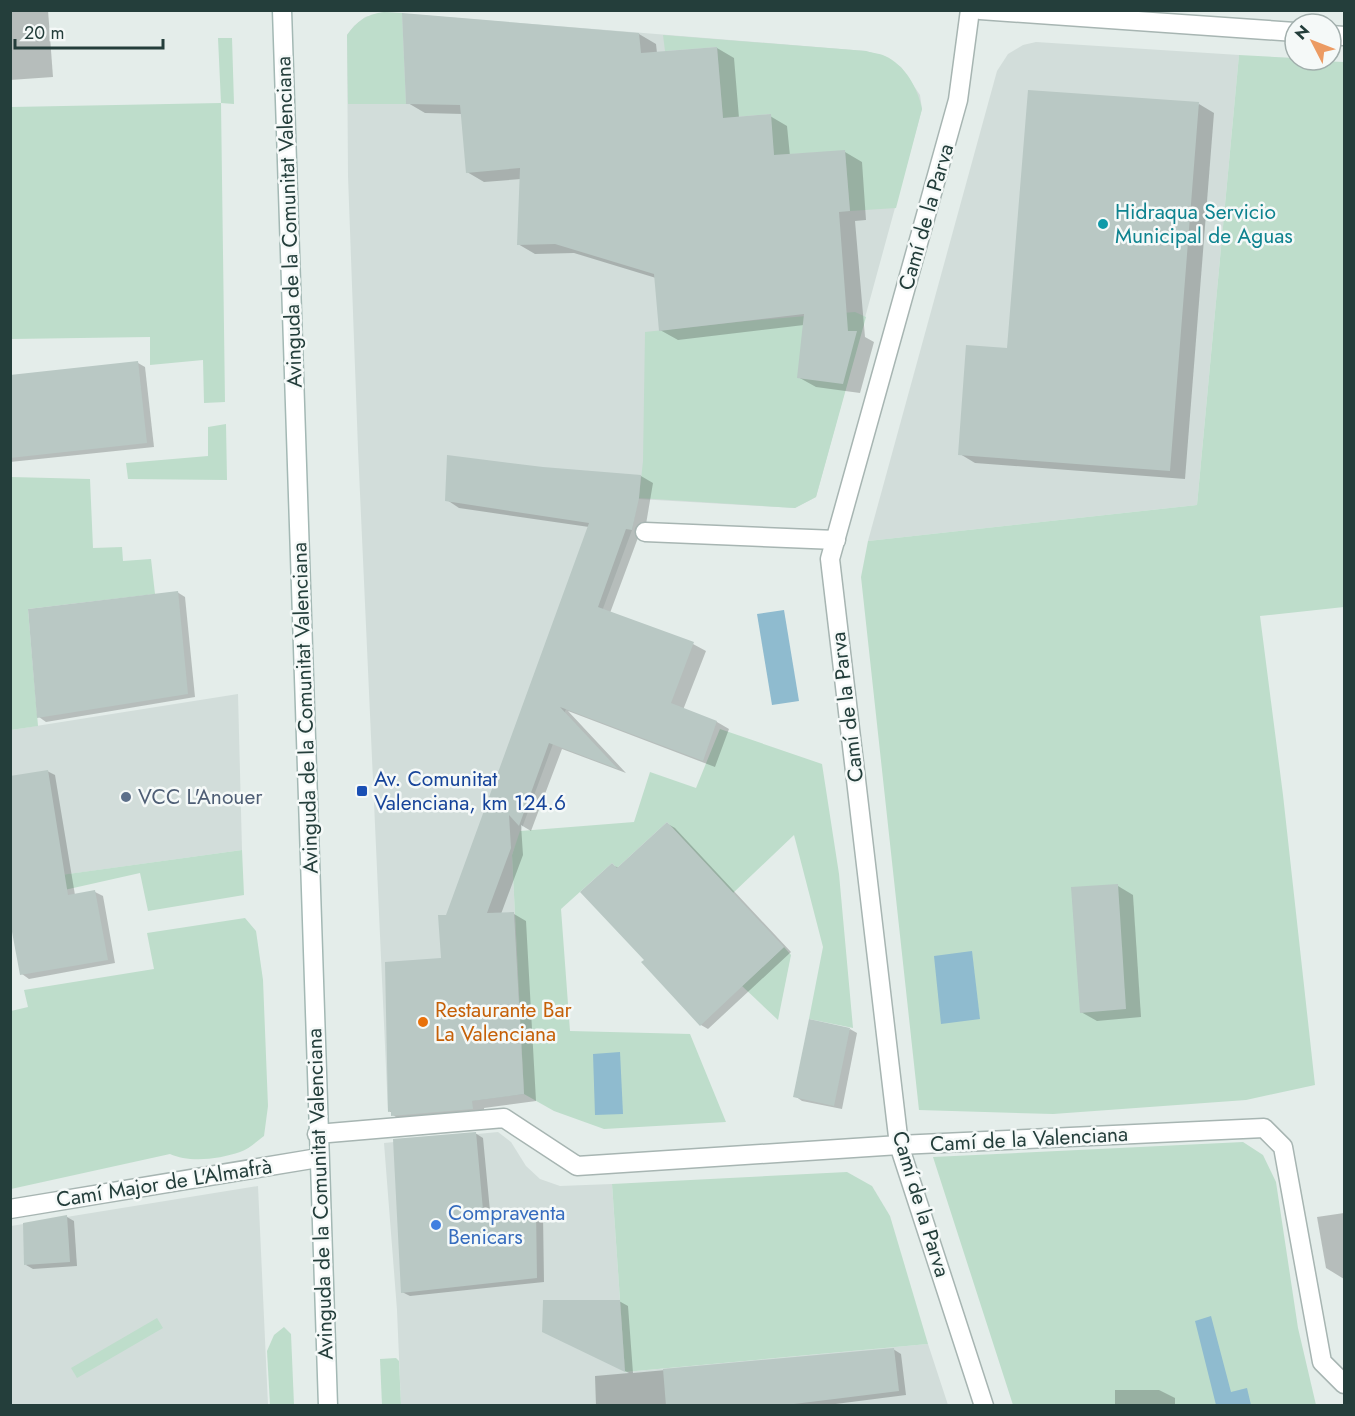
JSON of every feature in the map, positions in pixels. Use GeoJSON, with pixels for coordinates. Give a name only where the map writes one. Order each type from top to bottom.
{"type":"FeatureCollection","features":[{"type":"Feature","properties":{"kind":"street","name":"Avinguda de la Comunitat Valenciana"},"geometry":{"type":"LineString","coordinates":[[282,10],[318,1158],[328,1406]]}},
{"type":"Feature","properties":{"kind":"street","name":"Camí de la Parva"},"geometry":{"type":"LineString","coordinates":[[970,10],[958,100],[830,559],[899,1145],[984,1406]]}},
{"type":"Feature","properties":{"kind":"street"},"geometry":{"type":"LineString","coordinates":[[980,10],[1283,31]]}},
{"type":"Feature","properties":{"kind":"street"},"geometry":{"type":"LineString","coordinates":[[645,532],[836,540]]}},
{"type":"Feature","properties":{"kind":"street","name":"Camí de la Valenciana"},"geometry":{"type":"LineString","coordinates":[[318,1134],[504,1118],[577,1166],[899,1145],[1264,1128],[1283,1146],[1322,1362],[1344,1384]]}},
{"type":"Feature","properties":{"kind":"street","name":"Camí Major de L'Almafrà"},"geometry":{"type":"LineString","coordinates":[[10,1209],[318,1158]]}},
{"type":"Feature","properties":{"kind":"shaded area"},"geometry":{"type":"Polygon","coordinates":[[[384,12],[866,51],[884,56],[901,67],[920,95],[922,109],[816,497],[795,508],[638,499],[632,530],[512,855],[524,1094],[388,1112],[358,449],[348,176],[347,35],[365,17],[384,12]]]}},
{"type":"Feature","properties":{"kind":"shaded area"},"geometry":{"type":"Polygon","coordinates":[[[1036,42],[1239,55],[1197,505],[868,541],[997,71],[1008,54],[1023,45],[1036,42]]]}},
{"type":"Feature","properties":{"kind":"shaded area","name":"VCC L'Anouer"},"geometry":{"type":"Polygon","coordinates":[[[238,694],[242,850],[11,882],[11,730],[238,694]]]}},
{"type":"Feature","properties":{"kind":"shaded area"},"geometry":{"type":"Polygon","coordinates":[[[498,1132],[511,1142],[526,1166],[540,1179],[560,1186],[612,1184],[625,1372],[928,1344],[948,1405],[401,1405],[397,1310],[384,1143],[498,1132]]]}},
{"type":"Feature","properties":{"kind":"shaded area"},"geometry":{"type":"Polygon","coordinates":[[[258,1186],[268,1405],[11,1406],[11,1226],[258,1186]]]}},
{"type":"Feature","properties":{"kind":"green space"},"geometry":{"type":"Polygon","coordinates":[[[402,13],[406,104],[348,104],[347,35],[363,19],[372,14],[402,13]]]}},
{"type":"Feature","properties":{"kind":"green space"},"geometry":{"type":"Polygon","coordinates":[[[663,35],[866,51],[883,55],[899,65],[910,78],[922,109],[896,208],[850,211],[845,151],[774,155],[770,114],[723,118],[717,47],[665,51],[663,35]]]}},
{"type":"Feature","properties":{"kind":"green space"},"geometry":{"type":"Polygon","coordinates":[[[218,38],[232,38],[234,104],[221,103],[218,38]]]}},
{"type":"Feature","properties":{"kind":"green space"},"geometry":{"type":"Polygon","coordinates":[[[1239,55],[1283,57],[1283,72],[1343,72],[1344,62],[1344,607],[1260,616],[1283,795],[1315,1085],[1246,1100],[1053,1114],[919,1110],[861,577],[868,541],[1197,505],[1239,55]]]}},
{"type":"Feature","properties":{"kind":"green space"},"geometry":{"type":"Polygon","coordinates":[[[221,103],[225,402],[204,403],[203,360],[150,365],[150,337],[11,339],[11,107],[221,103]]]}},
{"type":"Feature","properties":{"kind":"green space"},"geometry":{"type":"Polygon","coordinates":[[[855,312],[866,317],[816,497],[795,508],[639,498],[643,461],[645,332],[855,312]]]}},
{"type":"Feature","properties":{"kind":"green space"},"geometry":{"type":"Polygon","coordinates":[[[226,424],[227,480],[128,479],[126,463],[208,456],[208,427],[226,424]]]}},
{"type":"Feature","properties":{"kind":"green space"},"geometry":{"type":"Polygon","coordinates":[[[11,477],[90,479],[93,548],[122,547],[123,561],[151,559],[155,594],[28,609],[38,726],[11,730],[11,477]]]}},
{"type":"Feature","properties":{"kind":"green space"},"geometry":{"type":"Polygon","coordinates":[[[720,729],[822,764],[839,874],[853,1028],[809,1019],[823,947],[794,835],[733,893],[667,822],[617,868],[612,863],[561,909],[570,1031],[690,1034],[726,1122],[604,1129],[554,1111],[524,1094],[512,855],[520,831],[634,822],[650,772],[696,788],[720,729]]]}},
{"type":"Feature","properties":{"kind":"green space"},"geometry":{"type":"Polygon","coordinates":[[[242,850],[244,895],[148,911],[140,873],[11,902],[10,882],[242,850]]]}},
{"type":"Feature","properties":{"kind":"green space"},"geometry":{"type":"Polygon","coordinates":[[[245,918],[256,931],[263,980],[268,1106],[264,1136],[243,1151],[223,1157],[195,1159],[170,1154],[11,1189],[11,1011],[28,1007],[24,990],[154,969],[147,933],[245,918]]]}},
{"type":"Feature","properties":{"kind":"green space"},"geometry":{"type":"Polygon","coordinates":[[[784,947],[791,955],[778,1020],[742,986],[784,947]]]}},
{"type":"Feature","properties":{"kind":"green space"},"geometry":{"type":"Polygon","coordinates":[[[1243,1142],[1263,1155],[1276,1182],[1298,1328],[1316,1405],[1013,1405],[933,1157],[1243,1142]]]}},
{"type":"Feature","properties":{"kind":"green space"},"geometry":{"type":"Polygon","coordinates":[[[847,1172],[872,1186],[890,1216],[928,1344],[625,1372],[612,1184],[847,1172]]]}},
{"type":"Feature","properties":{"kind":"green space"},"geometry":{"type":"Polygon","coordinates":[[[157,1318],[163,1328],[77,1378],[71,1368],[157,1318]]]}},
{"type":"Feature","properties":{"kind":"green space"},"geometry":{"type":"Polygon","coordinates":[[[284,1327],[291,1334],[294,1405],[270,1405],[267,1351],[274,1335],[284,1327]]]}},
{"type":"Feature","properties":{"kind":"green space"},"geometry":{"type":"Polygon","coordinates":[[[396,1358],[399,1361],[401,1405],[382,1405],[380,1359],[396,1358]]]}},
{"type":"Feature","properties":{"kind":"water"},"geometry":{"type":"Polygon","coordinates":[[[784,610],[799,701],[772,705],[757,614],[784,610]]]}},
{"type":"Feature","properties":{"kind":"water"},"geometry":{"type":"Polygon","coordinates":[[[972,951],[980,1019],[941,1024],[934,956],[972,951]]]}},
{"type":"Feature","properties":{"kind":"water"},"geometry":{"type":"Polygon","coordinates":[[[620,1052],[623,1114],[595,1115],[593,1054],[620,1052]]]}},
{"type":"Feature","properties":{"kind":"water"},"geometry":{"type":"Polygon","coordinates":[[[1211,1316],[1231,1392],[1247,1388],[1251,1405],[1216,1405],[1195,1321],[1211,1316]]]}},
{"type":"Feature","properties":{"kind":"building"},"geometry":{"type":"Polygon","coordinates":[[[402,13],[639,33],[641,53],[717,47],[723,118],[771,114],[774,155],[845,150],[850,211],[839,212],[848,331],[857,331],[843,384],[797,378],[804,314],[659,331],[654,274],[555,244],[517,245],[520,168],[466,173],[460,105],[406,104],[402,13]]]}},
{"type":"Feature","properties":{"kind":"building","name":"Hidraqua Servicio Municipal de Aguas"},"geometry":{"type":"Polygon","coordinates":[[[1028,90],[1199,102],[1170,471],[958,455],[966,345],[1007,348],[1028,90]]]}},
{"type":"Feature","properties":{"kind":"building"},"geometry":{"type":"Polygon","coordinates":[[[138,361],[147,443],[10,458],[10,375],[138,361]]]}},
{"type":"Feature","properties":{"kind":"building"},"geometry":{"type":"Polygon","coordinates":[[[447,455],[543,467],[641,475],[632,530],[626,529],[598,607],[694,642],[671,703],[717,721],[703,761],[560,707],[618,769],[549,743],[519,826],[509,815],[511,848],[487,913],[514,912],[524,1094],[472,1101],[473,1109],[391,1116],[391,1111],[388,1112],[385,962],[441,958],[438,915],[446,915],[589,523],[445,501],[447,455]]]}},
{"type":"Feature","properties":{"kind":"building"},"geometry":{"type":"Polygon","coordinates":[[[178,591],[188,694],[37,718],[28,609],[178,591]]]}},
{"type":"Feature","properties":{"kind":"building"},"geometry":{"type":"Polygon","coordinates":[[[48,770],[68,895],[95,890],[108,960],[20,975],[10,921],[10,776],[48,770]]]}},
{"type":"Feature","properties":{"kind":"building"},"geometry":{"type":"Polygon","coordinates":[[[667,822],[784,947],[700,1026],[641,962],[644,960],[580,892],[612,863],[617,868],[667,822]]]}},
{"type":"Feature","properties":{"kind":"building"},"geometry":{"type":"Polygon","coordinates":[[[1118,884],[1126,1009],[1080,1013],[1071,887],[1118,884]]]}},
{"type":"Feature","properties":{"kind":"building"},"geometry":{"type":"Polygon","coordinates":[[[809,1019],[850,1028],[834,1106],[793,1097],[809,1019]]]}},
{"type":"Feature","properties":{"kind":"building"},"geometry":{"type":"Polygon","coordinates":[[[476,1132],[483,1210],[536,1208],[537,1278],[401,1293],[393,1139],[476,1132]]]}},
{"type":"Feature","properties":{"kind":"building"},"geometry":{"type":"Polygon","coordinates":[[[67,1215],[70,1262],[24,1265],[23,1223],[67,1215]]]}},
{"type":"Feature","properties":{"kind":"building"},"geometry":{"type":"Polygon","coordinates":[[[543,1300],[620,1300],[625,1372],[542,1332],[543,1300]]]}},
{"type":"Feature","properties":{"kind":"building"},"geometry":{"type":"Polygon","coordinates":[[[894,1348],[899,1391],[778,1406],[666,1406],[663,1369],[894,1348]]]}},
{"type":"Feature","properties":{"kind":"place","name":"Hidraqua Servicio Municipal de Aguas"},"geometry":{"type":"Point","coordinates":[1103,224]}},
{"type":"Feature","properties":{"kind":"place","name":"Av. Comunitat Valenciana, km 124.6"},"geometry":{"type":"Point","coordinates":[362,791]}},
{"type":"Feature","properties":{"kind":"place","name":"VCC L'Anouer"},"geometry":{"type":"Point","coordinates":[126,797]}},
{"type":"Feature","properties":{"kind":"place","name":"Restaurante Bar La Valenciana"},"geometry":{"type":"Point","coordinates":[423,1022]}},
{"type":"Feature","properties":{"kind":"place","name":"Compraventa Benicars"},"geometry":{"type":"Point","coordinates":[436,1225]}}]}
